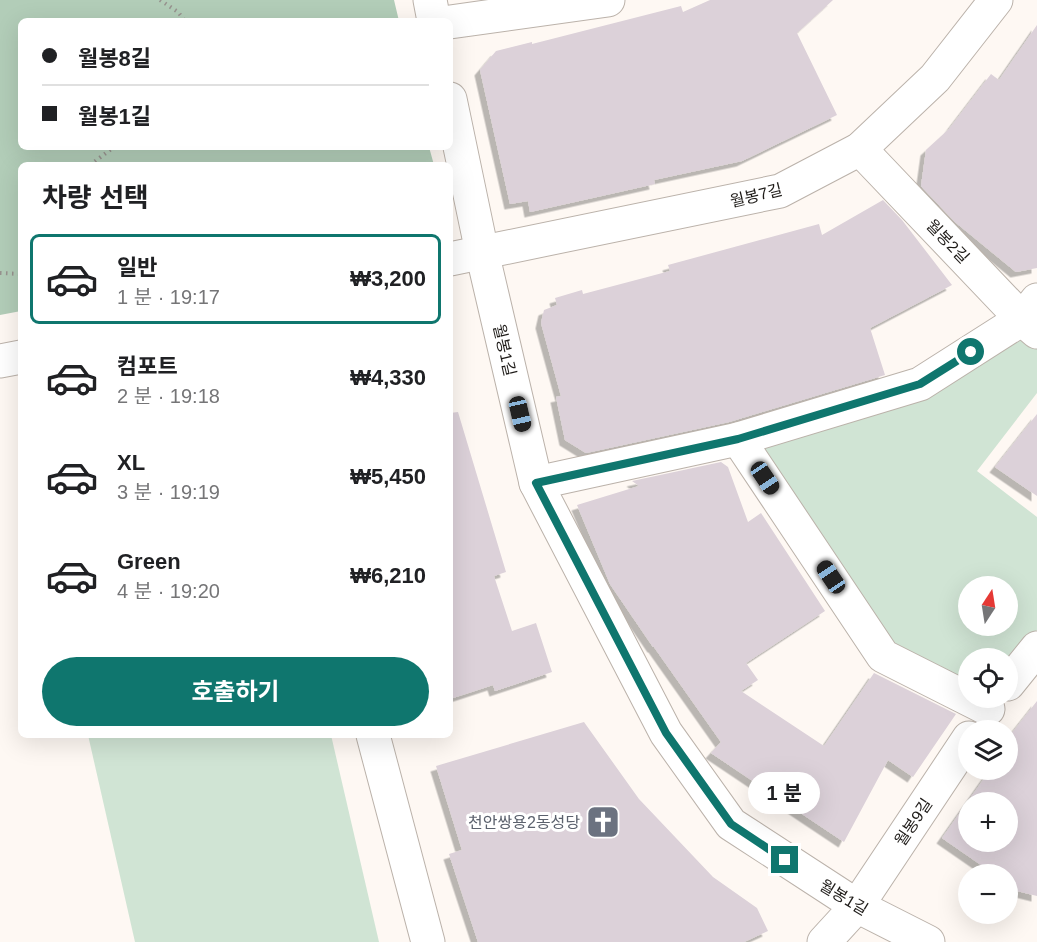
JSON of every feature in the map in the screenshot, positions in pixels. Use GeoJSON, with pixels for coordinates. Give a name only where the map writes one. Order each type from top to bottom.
{"type":"FeatureCollection","features":[{"type":"Feature","properties":{"kind":"street"},"geometry":{"type":"LineString","coordinates":[[429,0],[433,18]]}},
{"type":"Feature","properties":{"kind":"street"},"geometry":{"type":"LineString","coordinates":[[453,22],[608,0]]}},
{"type":"Feature","properties":{"kind":"street","name":"월봉7길"},"geometry":{"type":"LineString","coordinates":[[453,258],[780,192],[860,148],[936,78],[996,0]]}},
{"type":"Feature","properties":{"kind":"street","name":"월봉1길"},"geometry":{"type":"LineString","coordinates":[[453,113],[482,252],[536,483],[666,733],[731,824],[857,906],[928,942]]}},
{"type":"Feature","properties":{"kind":"street","name":"월봉2길"},"geometry":{"type":"LineString","coordinates":[[860,148],[1032,317]]}},
{"type":"Feature","properties":{"kind":"street"},"geometry":{"type":"LineString","coordinates":[[536,483],[738,439],[920,384],[1032,317]]}},
{"type":"Feature","properties":{"kind":"street"},"geometry":{"type":"LineString","coordinates":[[0,361],[18,358]]}},
{"type":"Feature","properties":{"kind":"street"},"geometry":{"type":"LineString","coordinates":[[738,439],[883,656],[958,690]]}},
{"type":"Feature","properties":{"kind":"street"},"geometry":{"type":"LineString","coordinates":[[1018,672],[1037,648]]}},
{"type":"Feature","properties":{"kind":"street"},"geometry":{"type":"LineString","coordinates":[[374,738],[428,942]]}},
{"type":"Feature","properties":{"kind":"street","name":"월봉9길"},"geometry":{"type":"LineString","coordinates":[[824,942],[857,906],[958,754]]}},
{"type":"Feature","properties":{"kind":"path"},"geometry":{"type":"LineString","coordinates":[[160,0],[178,12],[182,18]]}},
{"type":"Feature","properties":{"kind":"path"},"geometry":{"type":"LineString","coordinates":[[94,162],[110,150]]}},
{"type":"Feature","properties":{"kind":"path"},"geometry":{"type":"LineString","coordinates":[[0,273],[18,274]]}},
{"type":"Feature","properties":{"kind":"green space"},"geometry":{"type":"Polygon","coordinates":[[[0,0],[394,0],[398,18],[18,18],[18,150],[430,150],[433,162],[18,162],[18,312],[0,315],[0,0]]]}},
{"type":"Feature","properties":{"kind":"green space"},"geometry":{"type":"Polygon","coordinates":[[[1017,332],[1037,349],[1037,393],[977,471],[1037,517],[1037,630],[1018,654],[1018,648],[958,648],[958,681],[890,647],[764,454],[768,442],[1017,332]]]}},
{"type":"Feature","properties":{"kind":"green space"},"geometry":{"type":"Polygon","coordinates":[[[89,738],[332,738],[379,942],[135,942],[89,738]]]}},
{"type":"Feature","properties":{"kind":"building"},"geometry":{"type":"Polygon","coordinates":[[[710,0],[833,0],[797,33],[837,115],[742,161],[654,180],[655,184],[530,212],[528,201],[510,204],[480,70],[496,51],[681,6],[683,12],[710,0]]]}},
{"type":"Feature","properties":{"kind":"building"},"geometry":{"type":"Polygon","coordinates":[[[1037,25],[1037,268],[1016,272],[955,222],[921,186],[926,150],[949,129],[991,74],[999,80],[1037,25]]]}},
{"type":"Feature","properties":{"kind":"building"},"geometry":{"type":"Polygon","coordinates":[[[883,200],[902,220],[952,285],[870,328],[885,375],[729,422],[586,453],[565,440],[556,397],[561,396],[541,323],[544,310],[557,305],[555,298],[582,290],[583,294],[670,271],[668,265],[819,224],[822,235],[883,200]]]}},
{"type":"Feature","properties":{"kind":"building"},"geometry":{"type":"Polygon","coordinates":[[[458,412],[506,572],[494,576],[512,631],[536,623],[552,672],[495,691],[493,685],[453,698],[453,413],[458,412]]]}},
{"type":"Feature","properties":{"kind":"building"},"geometry":{"type":"Polygon","coordinates":[[[1037,414],[1037,496],[995,467],[1037,414]]]}},
{"type":"Feature","properties":{"kind":"building"},"geometry":{"type":"Polygon","coordinates":[[[721,462],[728,467],[748,522],[761,513],[825,611],[746,663],[758,680],[741,691],[824,746],[874,673],[956,714],[913,777],[888,760],[844,842],[711,753],[721,742],[610,584],[577,505],[639,486],[632,481],[721,462]]]}},
{"type":"Feature","properties":{"kind":"building"},"geometry":{"type":"Polygon","coordinates":[[[1037,701],[1037,896],[1018,891],[1018,864],[980,864],[962,852],[1018,852],[1018,792],[974,792],[983,780],[1018,780],[1018,725],[1037,701]]]}},
{"type":"Feature","properties":{"kind":"building"},"geometry":{"type":"Polygon","coordinates":[[[584,722],[639,799],[713,877],[757,908],[768,931],[744,942],[478,942],[449,854],[462,850],[436,766],[584,722]]]}},
{"type":"Feature","properties":{"kind":"building"},"geometry":{"type":"Polygon","coordinates":[[[958,815],[958,849],[942,838],[958,815]]]}},
{"type":"Feature","properties":{"kind":"place","name":"천안쌍용2동성당"},"geometry":{"type":"Point","coordinates":[603,822]}},
{"type":"Feature","properties":{"kind":"route"},"geometry":{"type":"LineString","coordinates":[[785,860],[731,824],[666,733],[536,483],[738,439],[920,384],[971,352]]}}]}
